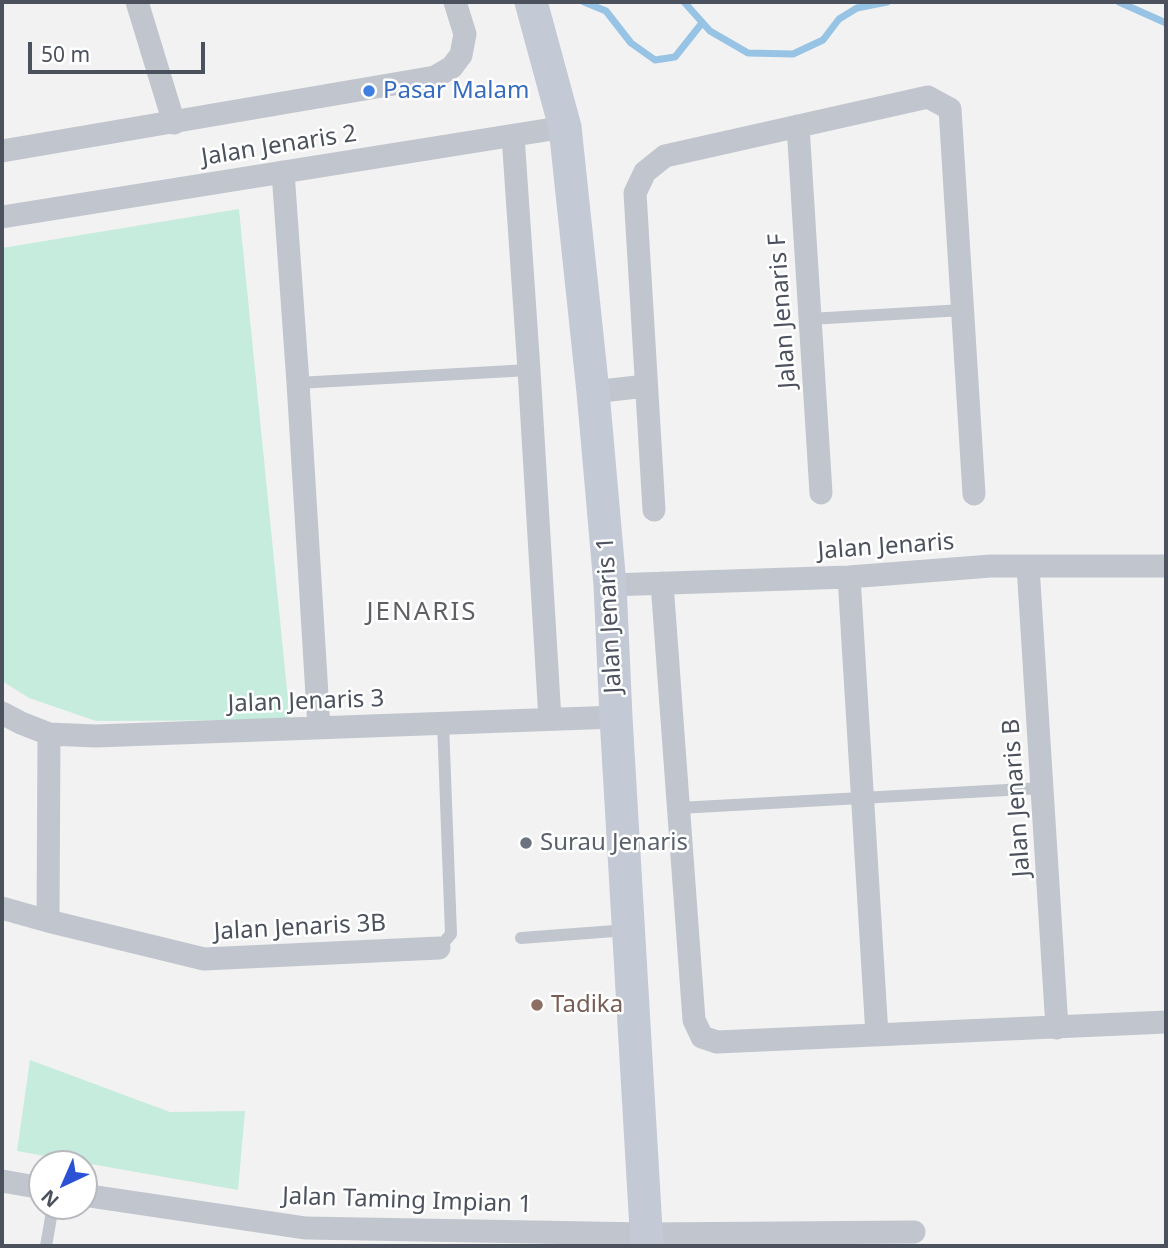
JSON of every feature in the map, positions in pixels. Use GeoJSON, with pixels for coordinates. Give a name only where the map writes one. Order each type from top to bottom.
{"type":"FeatureCollection","features":[{"type":"Feature","properties":{"kind":"street"},"geometry":{"type":"LineString","coordinates":[[137,2],[174,123]]}},
{"type":"Feature","properties":{"kind":"street"},"geometry":{"type":"LineString","coordinates":[[2,151],[435,77],[452,67],[461,55],[465,34],[456,2]]}},
{"type":"Feature","properties":{"kind":"street","name":"Jalan Jenaris 1"},"geometry":{"type":"LineString","coordinates":[[531,2],[565,127],[593,392],[610,585],[647,1240]]}},
{"type":"Feature","properties":{"kind":"street"},"geometry":{"type":"LineString","coordinates":[[654,510],[635,193],[645,172],[665,156],[928,97],[950,109],[975,494]]}},
{"type":"Feature","properties":{"kind":"street","name":"Jalan Jenaris F"},"geometry":{"type":"LineString","coordinates":[[798,126],[821,493]]}},
{"type":"Feature","properties":{"kind":"street","name":"Jalan Jenaris 2"},"geometry":{"type":"LineString","coordinates":[[2,217],[565,127]]}},
{"type":"Feature","properties":{"kind":"street"},"geometry":{"type":"LineString","coordinates":[[513,136],[550,719]]}},
{"type":"Feature","properties":{"kind":"street"},"geometry":{"type":"LineString","coordinates":[[283,172],[319,728]]}},
{"type":"Feature","properties":{"kind":"street"},"geometry":{"type":"LineString","coordinates":[[593,392],[646,386]]}},
{"type":"Feature","properties":{"kind":"street","name":"Jalan Jenaris"},"geometry":{"type":"LineString","coordinates":[[610,585],[849,577],[991,566],[1166,566]]}},
{"type":"Feature","properties":{"kind":"street","name":"Jalan Jenaris B"},"geometry":{"type":"LineString","coordinates":[[1028,566],[1057,1028]]}},
{"type":"Feature","properties":{"kind":"street"},"geometry":{"type":"LineString","coordinates":[[849,577],[877,1035]]}},
{"type":"Feature","properties":{"kind":"street"},"geometry":{"type":"LineString","coordinates":[[662,583],[694,1020],[702,1037],[718,1042],[1166,1022]]}},
{"type":"Feature","properties":{"kind":"street","name":"Jalan Jenaris 3"},"geometry":{"type":"LineString","coordinates":[[2,713],[49,734],[96,736],[616,717]]}},
{"type":"Feature","properties":{"kind":"street"},"geometry":{"type":"LineString","coordinates":[[48,921],[49,734]]}},
{"type":"Feature","properties":{"kind":"street","name":"Jalan Jenaris 3B"},"geometry":{"type":"LineString","coordinates":[[2,908],[204,959],[439,948]]}},
{"type":"Feature","properties":{"kind":"street"},"geometry":{"type":"LineString","coordinates":[[2,1181],[28,1186]]}},
{"type":"Feature","properties":{"kind":"street","name":"Jalan Taming Impian 1"},"geometry":{"type":"LineString","coordinates":[[98,1197],[306,1228],[647,1240],[914,1232]]}},
{"type":"Feature","properties":{"kind":"lane"},"geometry":{"type":"LineString","coordinates":[[810,319],[963,310]]}},
{"type":"Feature","properties":{"kind":"lane"},"geometry":{"type":"LineString","coordinates":[[298,383],[529,370]]}},
{"type":"Feature","properties":{"kind":"lane"},"geometry":{"type":"LineString","coordinates":[[439,948],[451,934],[443,723]]}},
{"type":"Feature","properties":{"kind":"lane"},"geometry":{"type":"LineString","coordinates":[[679,808],[1043,789]]}},
{"type":"Feature","properties":{"kind":"lane"},"geometry":{"type":"LineString","coordinates":[[521,938],[629,930]]}},
{"type":"Feature","properties":{"kind":"lane"},"geometry":{"type":"LineString","coordinates":[[46,1246],[51,1220]]}},
{"type":"Feature","properties":{"kind":"green space"},"geometry":{"type":"Polygon","coordinates":[[[239,209],[290,720],[96,721],[29,698],[2,681],[2,248],[239,209]]]}},
{"type":"Feature","properties":{"kind":"green space"},"geometry":{"type":"Polygon","coordinates":[[[30,1060],[170,1112],[245,1111],[238,1190],[98,1165],[98,1150],[17,1151],[30,1060]]]}},
{"type":"Feature","properties":{"kind":"waterway"},"geometry":{"type":"LineString","coordinates":[[584,2],[606,11],[631,43],[655,60],[675,57],[702,23]]}},
{"type":"Feature","properties":{"kind":"waterway"},"geometry":{"type":"LineString","coordinates":[[684,2],[710,31],[748,53],[793,54],[823,40],[839,19],[857,8],[887,2]]}},
{"type":"Feature","properties":{"kind":"waterway"},"geometry":{"type":"LineString","coordinates":[[1119,2],[1166,23]]}},
{"type":"Feature","properties":{"kind":"place","name":"Pasar Malam"},"geometry":{"type":"Point","coordinates":[369,91]}},
{"type":"Feature","properties":{"kind":"place","name":"Surau Jenaris"},"geometry":{"type":"Point","coordinates":[526,843]}},
{"type":"Feature","properties":{"kind":"place","name":"Tadika"},"geometry":{"type":"Point","coordinates":[537,1005]}},
{"type":"Feature","properties":{"kind":"district","name":"JENARIS"},"geometry":{"type":"Point","coordinates":[422,613]}}]}
